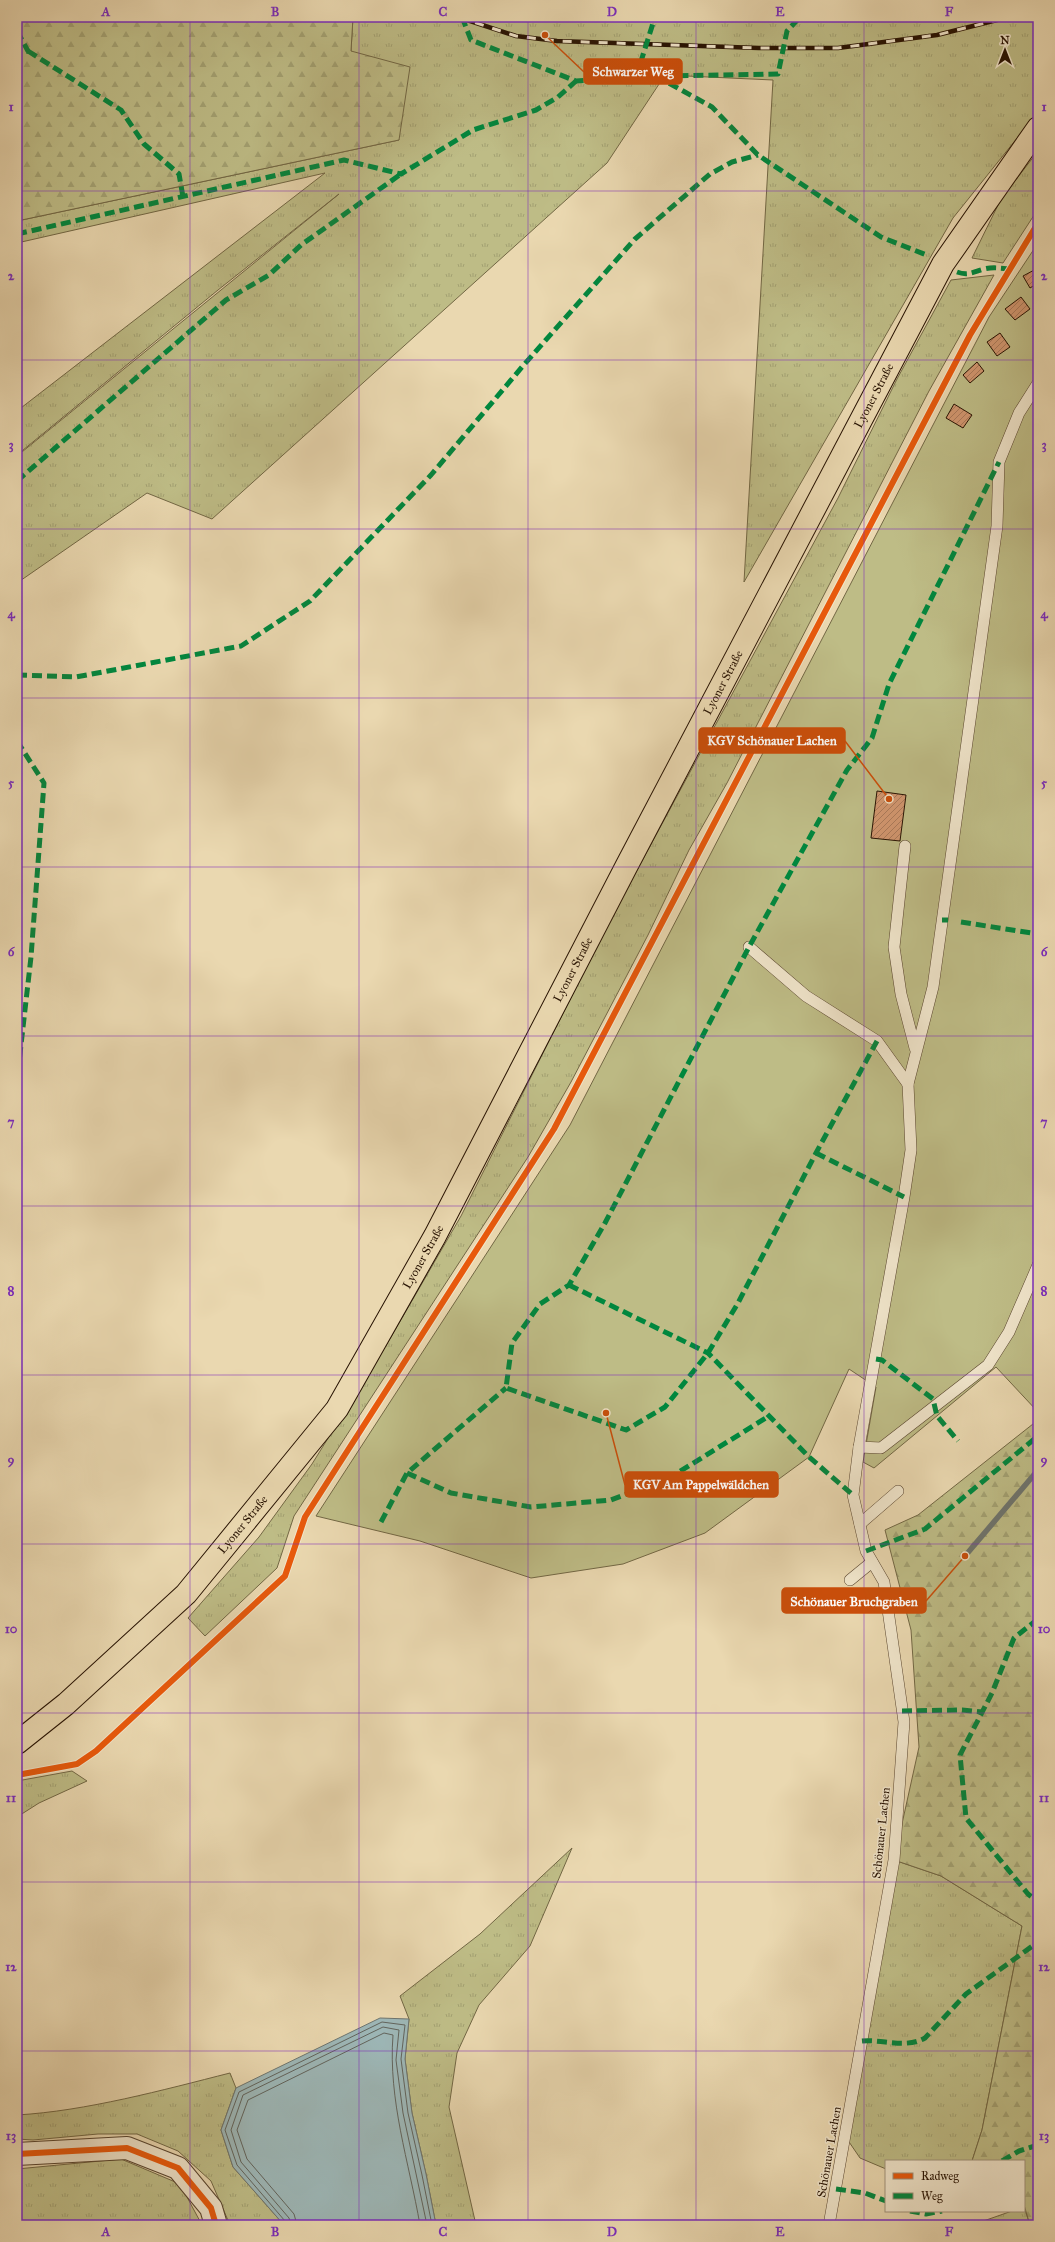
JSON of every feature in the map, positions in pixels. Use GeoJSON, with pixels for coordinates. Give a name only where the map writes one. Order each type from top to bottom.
{"type":"FeatureCollection","features":[{"type":"Feature","properties":{"kind":"main road","name":"Lyoner Straße"},"geometry":{"type":"LineString","coordinates":[[17,1743],[66,1704],[186,1594],[337,1409],[435,1236],[626,867],[943,264],[1038,128]]}},
{"type":"Feature","properties":{"kind":"street"},"geometry":{"type":"LineString","coordinates":[[17,2154],[127,2148],[178,2168],[211,2208],[216,2225]]}},
{"type":"Feature","properties":{"kind":"lane","name":"Schönauer Lachen"},"geometry":{"type":"LineString","coordinates":[[829,2225],[894,1860],[903,1729],[884,1582],[866,1551],[853,1494],[859,1447],[872,1384],[911,1150],[908,1084],[933,987],[997,526],[998,462],[1019,413],[1038,383]]}},
{"type":"Feature","properties":{"kind":"lane"},"geometry":{"type":"LineString","coordinates":[[905,846],[894,947],[901,994],[916,1050]]}},
{"type":"Feature","properties":{"kind":"lane"},"geometry":{"type":"LineString","coordinates":[[749,947],[806,996],[877,1041],[908,1084]]}},
{"type":"Feature","properties":{"kind":"lane"},"geometry":{"type":"LineString","coordinates":[[859,1447],[881,1448],[988,1364],[1009,1332],[1038,1265]]}},
{"type":"Feature","properties":{"kind":"lane"},"geometry":{"type":"LineString","coordinates":[[860,1524],[898,1490]]}},
{"type":"Feature","properties":{"kind":"lane"},"geometry":{"type":"LineString","coordinates":[[850,1580],[872,1562]]}},
{"type":"Feature","properties":{"kind":"green space"},"geometry":{"type":"Polygon","coordinates":[[[17,17],[353,17],[351,51],[410,67],[399,140],[17,221],[17,17]]]}},
{"type":"Feature","properties":{"kind":"green space"},"geometry":{"type":"Polygon","coordinates":[[[353,17],[1038,17],[1038,112],[953,218],[744,582],[773,80],[665,75],[607,163],[212,519],[147,493],[17,583],[17,456],[339,194],[218,290],[17,455],[17,411],[325,173],[17,243],[17,221],[399,140],[351,51],[353,17]]]}},
{"type":"Feature","properties":{"kind":"green space"},"geometry":{"type":"Polygon","coordinates":[[[1038,151],[1038,209],[1003,263],[972,258],[1001,199],[1038,151]]]}},
{"type":"Feature","properties":{"kind":"green space"},"geometry":{"type":"Polygon","coordinates":[[[1038,243],[1038,1412],[996,1367],[874,1468],[863,1462],[876,1387],[849,1369],[809,1457],[705,1533],[623,1564],[531,1578],[420,1541],[316,1516],[570,1125],[989,317],[1038,243]]]}},
{"type":"Feature","properties":{"kind":"green space"},"geometry":{"type":"Polygon","coordinates":[[[994,275],[929,391],[727,783],[689,850],[648,935],[571,1082],[528,1157],[294,1516],[277,1568],[205,1636],[188,1618],[259,1537],[312,1464],[391,1337],[461,1216],[609,922],[838,498],[897,379],[951,280],[994,275]]]}},
{"type":"Feature","properties":{"kind":"green space"},"geometry":{"type":"Polygon","coordinates":[[[1038,1420],[1038,2225],[1030,2225],[1025,2208],[1025,2160],[972,2160],[982,2130],[1022,1926],[941,1876],[894,1860],[919,1747],[911,1630],[885,1530],[918,1515],[1038,1420]]]}},
{"type":"Feature","properties":{"kind":"green space"},"geometry":{"type":"Polygon","coordinates":[[[72,1771],[87,1781],[39,1803],[17,1817],[17,1781],[72,1771]]]}},
{"type":"Feature","properties":{"kind":"green space"},"geometry":{"type":"Polygon","coordinates":[[[572,1848],[530,1946],[479,2005],[457,2053],[449,2107],[476,2225],[436,2225],[412,2113],[405,2059],[409,2019],[400,1996],[480,1934],[572,1848]]]}},
{"type":"Feature","properties":{"kind":"green space"},"geometry":{"type":"Polygon","coordinates":[[[894,1860],[941,1876],[1022,1926],[982,2130],[972,2160],[885,2160],[885,2169],[860,2158],[845,2136],[894,1860]]]}},
{"type":"Feature","properties":{"kind":"green space"},"geometry":{"type":"Polygon","coordinates":[[[230,2073],[236,2088],[221,2130],[233,2167],[284,2225],[230,2225],[211,2181],[178,2151],[137,2134],[98,2134],[33,2140],[17,2139],[17,2115],[70,2109],[124,2099],[230,2073]]]}},
{"type":"Feature","properties":{"kind":"green space"},"geometry":{"type":"Polygon","coordinates":[[[121,2159],[180,2184],[202,2225],[17,2225],[17,2169],[121,2159]]]}},
{"type":"Feature","properties":{"kind":"green space"},"geometry":{"type":"Polygon","coordinates":[[[1025,2210],[1030,2225],[972,2225],[1009,2212],[1025,2212],[1025,2210]]]}},
{"type":"Feature","properties":{"kind":"water"},"geometry":{"type":"Polygon","coordinates":[[[380,2018],[409,2019],[405,2059],[412,2113],[436,2225],[284,2225],[233,2167],[221,2130],[236,2088],[380,2018]]]}},
{"type":"Feature","properties":{"kind":"building"},"geometry":{"type":"Polygon","coordinates":[[[1038,268],[1038,283],[1030,288],[1023,276],[1038,268]]]}},
{"type":"Feature","properties":{"kind":"building"},"geometry":{"type":"Polygon","coordinates":[[[1021,297],[1030,309],[1015,320],[1005,309],[1021,297]]]}},
{"type":"Feature","properties":{"kind":"building"},"geometry":{"type":"Polygon","coordinates":[[[1000,333],[1010,347],[997,356],[987,342],[1000,333]]]}},
{"type":"Feature","properties":{"kind":"building"},"geometry":{"type":"Polygon","coordinates":[[[977,362],[984,371],[970,383],[963,375],[977,362]]]}},
{"type":"Feature","properties":{"kind":"building"},"geometry":{"type":"Polygon","coordinates":[[[954,404],[972,415],[963,428],[946,418],[954,404]]]}},
{"type":"Feature","properties":{"kind":"building"},"geometry":{"type":"Polygon","coordinates":[[[877,791],[906,795],[900,841],[871,838],[877,791]]]}},
{"type":"Feature","properties":{"kind":"waterway"},"geometry":{"type":"LineString","coordinates":[[965,1556],[1038,1470]]}},
{"type":"Feature","properties":{"kind":"railway"},"geometry":{"type":"LineString","coordinates":[[458,17],[516,36],[557,41],[759,48],[838,48],[937,35],[1009,17]]}},
{"type":"Feature","properties":{"kind":"marked path"},"geometry":{"type":"LineString","coordinates":[[462,17],[471,40],[576,81],[656,76],[778,74],[787,31],[800,17]]}},
{"type":"Feature","properties":{"kind":"marked path"},"geometry":{"type":"LineString","coordinates":[[636,77],[655,17]]}},
{"type":"Feature","properties":{"kind":"marked path"},"geometry":{"type":"LineString","coordinates":[[17,31],[28,51],[17,54]]}},
{"type":"Feature","properties":{"kind":"marked path"},"geometry":{"type":"LineString","coordinates":[[28,51],[121,110],[144,144],[179,174],[183,197]]}},
{"type":"Feature","properties":{"kind":"marked path"},"geometry":{"type":"LineString","coordinates":[[656,76],[712,107],[758,155],[881,237],[929,256]]}},
{"type":"Feature","properties":{"kind":"marked path"},"geometry":{"type":"LineString","coordinates":[[17,234],[344,160],[401,174],[473,130],[536,110],[558,97],[576,81]]}},
{"type":"Feature","properties":{"kind":"marked path"},"geometry":{"type":"LineString","coordinates":[[17,675],[76,677],[241,646],[310,601],[431,475],[522,367],[635,239],[710,174],[732,162],[758,155]]}},
{"type":"Feature","properties":{"kind":"marked path"},"geometry":{"type":"LineString","coordinates":[[17,481],[226,300],[269,275],[301,245],[401,174]]}},
{"type":"Feature","properties":{"kind":"marked path"},"geometry":{"type":"LineString","coordinates":[[957,272],[967,274],[990,268],[1009,269]]}},
{"type":"Feature","properties":{"kind":"marked path"},"geometry":{"type":"LineString","coordinates":[[877,1041],[816,1153],[738,1303],[708,1353],[665,1407],[626,1430],[506,1388],[512,1343],[540,1304],[569,1285],[605,1223],[749,947],[847,770],[872,738],[889,684],[999,462]]}},
{"type":"Feature","properties":{"kind":"marked path"},"geometry":{"type":"LineString","coordinates":[[17,741],[44,783],[31,957],[17,1080]]}},
{"type":"Feature","properties":{"kind":"marked path"},"geometry":{"type":"LineString","coordinates":[[942,920],[948,920]]}},
{"type":"Feature","properties":{"kind":"marked path"},"geometry":{"type":"LineString","coordinates":[[961,922],[1038,934]]}},
{"type":"Feature","properties":{"kind":"marked path"},"geometry":{"type":"LineString","coordinates":[[816,1153],[904,1197]]}},
{"type":"Feature","properties":{"kind":"marked path"},"geometry":{"type":"LineString","coordinates":[[569,1285],[708,1353],[809,1457],[853,1495]]}},
{"type":"Feature","properties":{"kind":"marked path"},"geometry":{"type":"LineString","coordinates":[[876,1359],[882,1360],[933,1399],[937,1416],[958,1441]]}},
{"type":"Feature","properties":{"kind":"marked path"},"geometry":{"type":"LineString","coordinates":[[381,1522],[407,1473],[506,1388]]}},
{"type":"Feature","properties":{"kind":"marked path"},"geometry":{"type":"LineString","coordinates":[[407,1473],[451,1493],[531,1507],[611,1500],[671,1477],[769,1416]]}},
{"type":"Feature","properties":{"kind":"marked path"},"geometry":{"type":"LineString","coordinates":[[866,1551],[925,1529],[1038,1436]]}},
{"type":"Feature","properties":{"kind":"marked path"},"geometry":{"type":"LineString","coordinates":[[1038,1619],[1014,1638],[992,1693],[960,1755],[966,1818],[1028,1894],[1038,1902]]}},
{"type":"Feature","properties":{"kind":"marked path"},"geometry":{"type":"LineString","coordinates":[[902,1711],[962,1710],[982,1712]]}},
{"type":"Feature","properties":{"kind":"marked path"},"geometry":{"type":"LineString","coordinates":[[862,2041],[910,2043],[925,2038],[966,1994],[1038,1942]]}},
{"type":"Feature","properties":{"kind":"marked path"},"geometry":{"type":"LineString","coordinates":[[1004,2160],[1019,2151],[1038,2145]]}},
{"type":"Feature","properties":{"kind":"marked path"},"geometry":{"type":"LineString","coordinates":[[836,2189],[865,2193],[885,2201]]}},
{"type":"Feature","properties":{"kind":"marked path"},"geometry":{"type":"LineString","coordinates":[[915,2212],[926,2214],[937,2212]]}},
{"type":"Feature","properties":{"kind":"cycle path"},"geometry":{"type":"LineString","coordinates":[[17,1775],[77,1764],[96,1751],[285,1576],[305,1517],[554,1129],[970,335],[1038,223]]}},
{"type":"Feature","properties":{"kind":"cycle path"},"geometry":{"type":"LineString","coordinates":[[17,2154],[127,2148],[178,2168],[211,2208],[216,2225]]}},
{"type":"Feature","properties":{"kind":"place","name":"Schwarzer Weg"},"geometry":{"type":"Point","coordinates":[545,35]}},
{"type":"Feature","properties":{"kind":"place","name":"KGV Schönauer Lachen"},"geometry":{"type":"Point","coordinates":[889,799]}},
{"type":"Feature","properties":{"kind":"place","name":"KGV Am Pappelwäldchen"},"geometry":{"type":"Point","coordinates":[606,1413]}},
{"type":"Feature","properties":{"kind":"place","name":"Schönauer Bruchgraben"},"geometry":{"type":"Point","coordinates":[965,1556]}}]}
